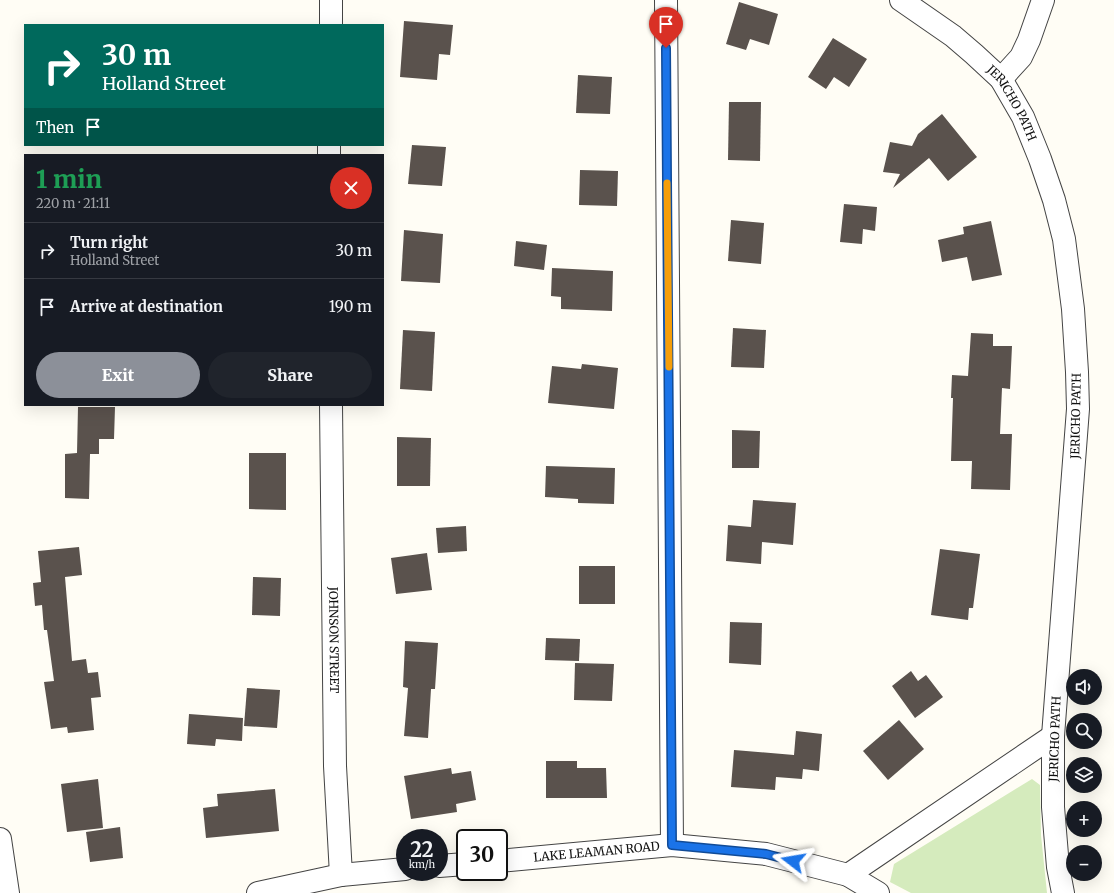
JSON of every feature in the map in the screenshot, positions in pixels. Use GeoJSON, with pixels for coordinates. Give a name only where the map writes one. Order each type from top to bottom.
{"type":"FeatureCollection","features":[{"type":"Feature","properties":{"kind":"street"},"geometry":{"type":"LineString","coordinates":[[331,0],[331,24]]}},
{"type":"Feature","properties":{"kind":"street"},"geometry":{"type":"LineString","coordinates":[[666,0],[672,845]]}},
{"type":"Feature","properties":{"kind":"street","name":"JERICHO PATH"},"geometry":{"type":"LineString","coordinates":[[901,0],[953,36],[1001,79],[1024,117],[1054,200],[1064,239],[1073,309],[1078,409],[1053,736],[1053,807],[1058,867],[1063,893]]}},
{"type":"Feature","properties":{"kind":"street"},"geometry":{"type":"LineString","coordinates":[[1001,79],[1021,57],[1029,40],[1043,0]]}},
{"type":"Feature","properties":{"kind":"street","name":"JOHNSON STREET"},"geometry":{"type":"LineString","coordinates":[[331,406],[335,766],[341,875]]}},
{"type":"Feature","properties":{"kind":"street"},"geometry":{"type":"LineString","coordinates":[[848,875],[1053,736]]}},
{"type":"Feature","properties":{"kind":"street"},"geometry":{"type":"LineString","coordinates":[[0,839],[8,893]]}},
{"type":"Feature","properties":{"kind":"street","name":"LAKE LEAMAN ROAD"},"geometry":{"type":"LineString","coordinates":[[508,860],[672,845],[766,854],[848,875],[878,893]]}},
{"type":"Feature","properties":{"kind":"street"},"geometry":{"type":"LineString","coordinates":[[258,893],[341,875],[396,870]]}},
{"type":"Feature","properties":{"kind":"green space"},"geometry":{"type":"Polygon","coordinates":[[[1032,779],[1040,785],[1041,835],[1047,893],[911,893],[890,882],[894,864],[1032,779]]]}},
{"type":"Feature","properties":{"kind":"building"},"geometry":{"type":"Polygon","coordinates":[[[739,2],[778,14],[769,45],[750,39],[746,50],[726,44],[739,2]]]}},
{"type":"Feature","properties":{"kind":"building"},"geometry":{"type":"Polygon","coordinates":[[[404,21],[453,25],[450,55],[439,54],[437,80],[400,77],[404,21]]]}},
{"type":"Feature","properties":{"kind":"building"},"geometry":{"type":"Polygon","coordinates":[[[833,38],[867,59],[849,87],[834,77],[826,89],[808,77],[833,38]]]}},
{"type":"Feature","properties":{"kind":"building"},"geometry":{"type":"Polygon","coordinates":[[[578,75],[612,77],[610,114],[576,113],[578,75]]]}},
{"type":"Feature","properties":{"kind":"building"},"geometry":{"type":"Polygon","coordinates":[[[729,102],[761,102],[760,161],[728,160],[729,102]]]}},
{"type":"Feature","properties":{"kind":"building"},"geometry":{"type":"Polygon","coordinates":[[[942,114],[977,157],[948,181],[929,158],[893,188],[900,174],[883,172],[890,142],[912,146],[918,134],[942,114]]]}},
{"type":"Feature","properties":{"kind":"building"},"geometry":{"type":"Polygon","coordinates":[[[412,145],[446,147],[442,186],[408,184],[412,145]]]}},
{"type":"Feature","properties":{"kind":"building"},"geometry":{"type":"Polygon","coordinates":[[[580,170],[618,171],[617,206],[579,205],[580,170]]]}},
{"type":"Feature","properties":{"kind":"building"},"geometry":{"type":"Polygon","coordinates":[[[844,204],[877,207],[875,231],[863,229],[862,244],[840,242],[844,204]]]}},
{"type":"Feature","properties":{"kind":"building"},"geometry":{"type":"Polygon","coordinates":[[[731,220],[764,223],[761,264],[728,261],[731,220]]]}},
{"type":"Feature","properties":{"kind":"building"},"geometry":{"type":"Polygon","coordinates":[[[991,221],[1002,275],[972,281],[967,257],[942,262],[938,240],[964,234],[963,227],[991,221]]]}},
{"type":"Feature","properties":{"kind":"building"},"geometry":{"type":"Polygon","coordinates":[[[404,230],[443,234],[440,283],[401,281],[404,230]]]}},
{"type":"Feature","properties":{"kind":"building"},"geometry":{"type":"Polygon","coordinates":[[[516,241],[547,245],[544,270],[514,266],[516,241]]]}},
{"type":"Feature","properties":{"kind":"building"},"geometry":{"type":"Polygon","coordinates":[[[552,268],[613,271],[612,311],[561,309],[561,297],[551,296],[552,268]]]}},
{"type":"Feature","properties":{"kind":"building"},"geometry":{"type":"Polygon","coordinates":[[[733,328],[766,330],[764,368],[731,367],[733,328]]]}},
{"type":"Feature","properties":{"kind":"building"},"geometry":{"type":"Polygon","coordinates":[[[403,330],[435,332],[432,391],[400,389],[403,330]]]}},
{"type":"Feature","properties":{"kind":"building"},"geometry":{"type":"Polygon","coordinates":[[[971,333],[993,334],[993,346],[1012,346],[1010,389],[1002,388],[1000,434],[1012,434],[1010,490],[971,489],[972,461],[951,461],[953,398],[951,398],[952,375],[968,376],[971,333]]]}},
{"type":"Feature","properties":{"kind":"building"},"geometry":{"type":"Polygon","coordinates":[[[582,364],[618,368],[614,409],[548,403],[552,366],[581,369],[582,364]]]}},
{"type":"Feature","properties":{"kind":"building"},"geometry":{"type":"Polygon","coordinates":[[[78,407],[115,407],[114,439],[99,439],[99,454],[90,454],[89,499],[65,498],[65,454],[77,453],[78,407]]]}},
{"type":"Feature","properties":{"kind":"building"},"geometry":{"type":"Polygon","coordinates":[[[732,430],[760,431],[759,468],[732,468],[732,430]]]}},
{"type":"Feature","properties":{"kind":"building"},"geometry":{"type":"Polygon","coordinates":[[[397,437],[431,438],[430,486],[397,486],[397,437]]]}},
{"type":"Feature","properties":{"kind":"building"},"geometry":{"type":"Polygon","coordinates":[[[249,453],[286,453],[286,510],[249,509],[249,453]]]}},
{"type":"Feature","properties":{"kind":"building"},"geometry":{"type":"Polygon","coordinates":[[[546,466],[615,468],[614,504],[578,503],[578,499],[545,497],[546,466]]]}},
{"type":"Feature","properties":{"kind":"building"},"geometry":{"type":"Polygon","coordinates":[[[753,500],[796,503],[793,545],[762,542],[761,564],[726,561],[728,525],[751,527],[753,500]]]}},
{"type":"Feature","properties":{"kind":"building"},"geometry":{"type":"Polygon","coordinates":[[[466,526],[467,551],[438,553],[436,528],[466,526]]]}},
{"type":"Feature","properties":{"kind":"building"},"geometry":{"type":"Polygon","coordinates":[[[79,547],[82,575],[65,577],[72,661],[86,659],[88,673],[98,672],[101,697],[91,698],[94,730],[68,733],[67,727],[51,729],[44,682],[54,681],[47,630],[44,630],[42,605],[35,606],[33,583],[41,582],[38,551],[79,547]]]}},
{"type":"Feature","properties":{"kind":"building"},"geometry":{"type":"Polygon","coordinates":[[[940,549],[980,554],[973,608],[969,608],[968,620],[931,615],[940,549]]]}},
{"type":"Feature","properties":{"kind":"building"},"geometry":{"type":"Polygon","coordinates":[[[427,553],[432,590],[396,594],[391,558],[427,553]]]}},
{"type":"Feature","properties":{"kind":"building"},"geometry":{"type":"Polygon","coordinates":[[[579,566],[615,566],[615,604],[579,604],[579,566]]]}},
{"type":"Feature","properties":{"kind":"building"},"geometry":{"type":"Polygon","coordinates":[[[253,577],[281,578],[280,616],[252,615],[253,577]]]}},
{"type":"Feature","properties":{"kind":"building"},"geometry":{"type":"Polygon","coordinates":[[[730,622],[762,623],[761,665],[729,663],[730,622]]]}},
{"type":"Feature","properties":{"kind":"building"},"geometry":{"type":"Polygon","coordinates":[[[546,638],[580,639],[579,661],[545,660],[546,638]]]}},
{"type":"Feature","properties":{"kind":"building"},"geometry":{"type":"Polygon","coordinates":[[[405,641],[438,643],[435,689],[431,689],[428,738],[404,736],[408,688],[403,687],[405,641]]]}},
{"type":"Feature","properties":{"kind":"building"},"geometry":{"type":"Polygon","coordinates":[[[575,663],[614,664],[612,701],[574,700],[575,663]]]}},
{"type":"Feature","properties":{"kind":"building"},"geometry":{"type":"Polygon","coordinates":[[[911,671],[918,681],[926,675],[943,697],[915,718],[892,686],[911,671]]]}},
{"type":"Feature","properties":{"kind":"building"},"geometry":{"type":"Polygon","coordinates":[[[247,688],[280,690],[277,728],[244,726],[247,688]]]}},
{"type":"Feature","properties":{"kind":"building"},"geometry":{"type":"Polygon","coordinates":[[[189,714],[243,718],[242,741],[216,739],[215,746],[187,744],[189,714]]]}},
{"type":"Feature","properties":{"kind":"building"},"geometry":{"type":"Polygon","coordinates":[[[899,720],[924,749],[888,780],[863,751],[899,720]]]}},
{"type":"Feature","properties":{"kind":"building"},"geometry":{"type":"Polygon","coordinates":[[[796,731],[822,734],[819,771],[803,769],[802,779],[776,777],[775,790],[731,787],[734,750],[794,755],[796,731]]]}},
{"type":"Feature","properties":{"kind":"building"},"geometry":{"type":"Polygon","coordinates":[[[546,761],[577,761],[577,768],[606,768],[607,798],[546,798],[546,761]]]}},
{"type":"Feature","properties":{"kind":"building"},"geometry":{"type":"Polygon","coordinates":[[[451,768],[452,774],[471,771],[476,800],[456,804],[457,812],[411,819],[404,776],[451,768]]]}},
{"type":"Feature","properties":{"kind":"building"},"geometry":{"type":"Polygon","coordinates":[[[98,779],[103,828],[67,832],[61,784],[98,779]]]}},
{"type":"Feature","properties":{"kind":"building"},"geometry":{"type":"Polygon","coordinates":[[[275,789],[279,831],[206,838],[203,808],[218,806],[217,794],[275,789]]]}},
{"type":"Feature","properties":{"kind":"building"},"geometry":{"type":"Polygon","coordinates":[[[120,827],[123,858],[90,862],[86,832],[120,827]]]}},
{"type":"Feature","properties":{"kind":"slow traffic"},"geometry":{"type":"LineString","coordinates":[[667,183],[669,367]]}},
{"type":"Feature","properties":{"kind":"route"},"geometry":{"type":"LineString","coordinates":[[666,48],[672,845],[766,854],[793,861]]}}]}
